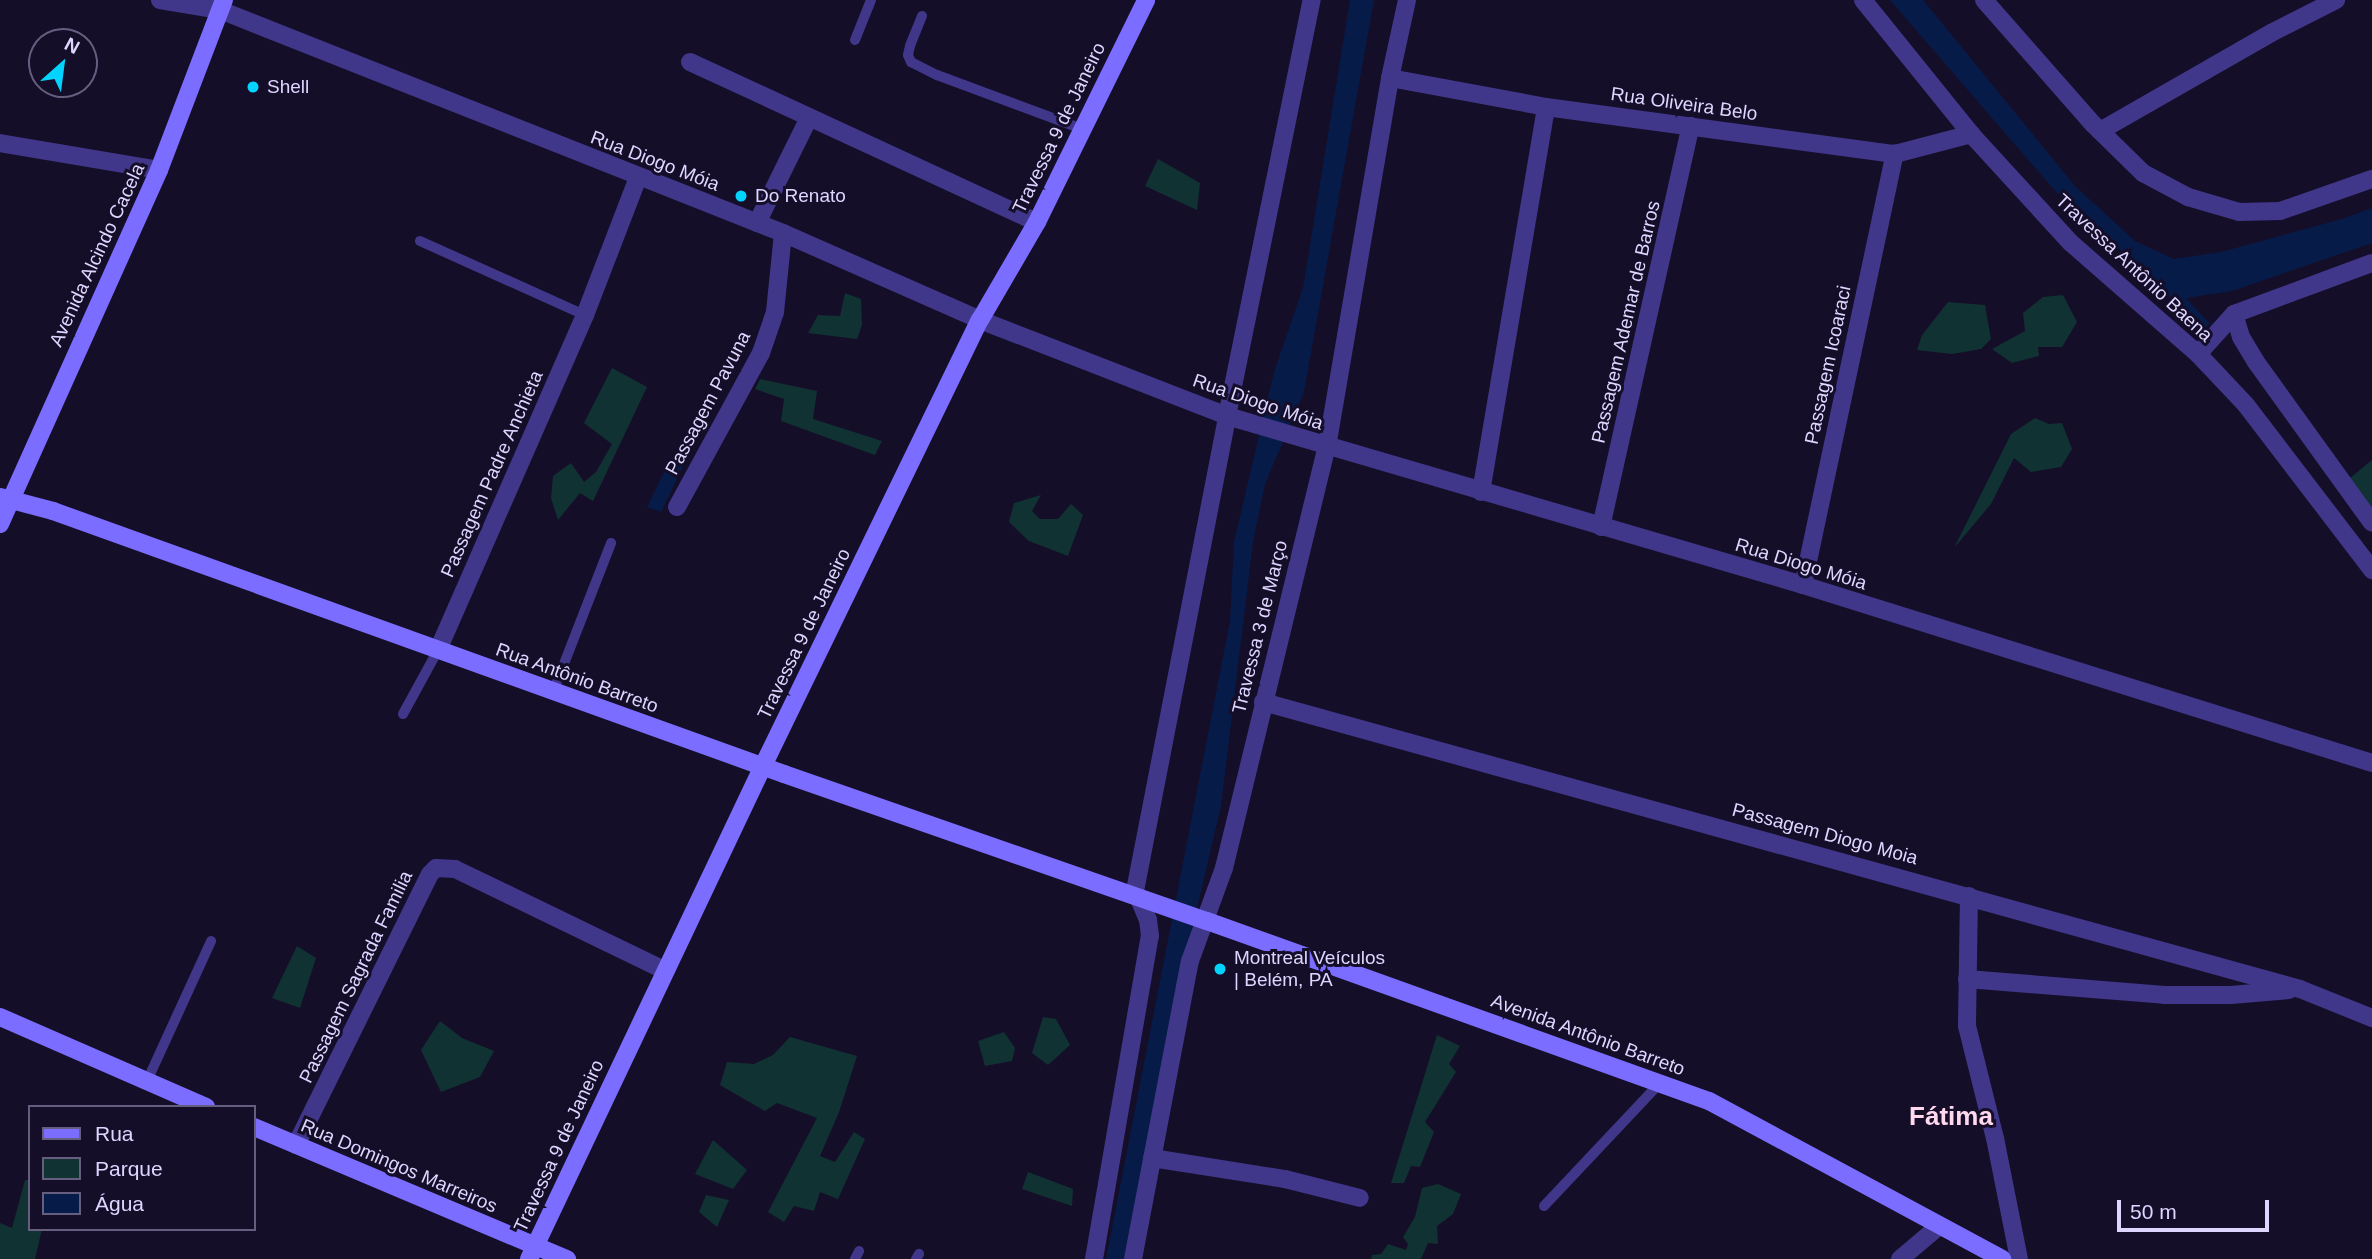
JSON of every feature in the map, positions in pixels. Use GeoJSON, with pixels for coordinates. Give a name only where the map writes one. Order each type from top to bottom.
{"type":"FeatureCollection","features":[{"type":"Feature","properties":{"kind":"main road"},"geometry":{"type":"LineString","coordinates":[[1128,34],[1136,0]]}},
{"type":"Feature","properties":{"kind":"main road"},"geometry":{"type":"LineString","coordinates":[[1128,34],[1146,0]]}},
{"type":"Feature","properties":{"kind":"main road","name":"Avenida Alcindo Cacela"},"geometry":{"type":"LineString","coordinates":[[0,524],[5,498],[159,170],[222,5]]}},
{"type":"Feature","properties":{"kind":"main road","name":"Travessa 9 de Janeiro"},"geometry":{"type":"LineString","coordinates":[[532,1252],[763,766],[980,320],[1037,222],[1128,34]]}},
{"type":"Feature","properties":{"kind":"main road","name":"Rua Antônio Barreto"},"geometry":{"type":"LineString","coordinates":[[5,498],[53,511],[553,692],[1137,897]]}},
{"type":"Feature","properties":{"kind":"main road","name":"Avenida Antônio Barreto"},"geometry":{"type":"LineString","coordinates":[[1137,897],[1709,1101],[2002,1259]]}},
{"type":"Feature","properties":{"kind":"main road"},"geometry":{"type":"LineString","coordinates":[[0,1017],[201,1105]]}},
{"type":"Feature","properties":{"kind":"main road","name":"Rua Domingos Marreiros"},"geometry":{"type":"LineString","coordinates":[[256,1128],[532,1252],[567,1259]]}},
{"type":"Feature","properties":{"kind":"street","name":"Rua Diogo Móia"},"geometry":{"type":"LineString","coordinates":[[160,0],[222,5],[638,178],[783,233],[980,320],[1232,417],[1802,585],[2372,763]]}},
{"type":"Feature","properties":{"kind":"street"},"geometry":{"type":"LineString","coordinates":[[1094,1259],[1150,936],[1148,920],[1137,897],[1312,0]]}},
{"type":"Feature","properties":{"kind":"street","name":"Travessa 3 de Março"},"geometry":{"type":"LineString","coordinates":[[1133,1259],[1190,961],[1224,867],[1262,702],[1327,447],[1390,78],[1407,0]]}},
{"type":"Feature","properties":{"kind":"street","name":"Travessa Antônio Baena"},"geometry":{"type":"LineString","coordinates":[[1863,0],[1971,134],[2071,243],[2198,354],[2246,405],[2372,570]]}},
{"type":"Feature","properties":{"kind":"street"},"geometry":{"type":"LineString","coordinates":[[2100,131],[2271,33],[2336,0]]}},
{"type":"Feature","properties":{"kind":"street"},"geometry":{"type":"LineString","coordinates":[[1989,2],[2100,131],[2143,173],[2188,197],[2239,212],[2280,211],[2372,179]]}},
{"type":"Feature","properties":{"kind":"street"},"geometry":{"type":"LineString","coordinates":[[690,62],[1037,222]]}},
{"type":"Feature","properties":{"kind":"street","name":"Rua Oliveira Belo"},"geometry":{"type":"LineString","coordinates":[[1390,78],[1546,107],[1895,154],[1971,134]]}},
{"type":"Feature","properties":{"kind":"street"},"geometry":{"type":"LineString","coordinates":[[1481,492],[1546,107]]}},
{"type":"Feature","properties":{"kind":"street"},"geometry":{"type":"LineString","coordinates":[[757,223],[809,118]]}},
{"type":"Feature","properties":{"kind":"street","name":"Passagem Ademar de Barros"},"geometry":{"type":"LineString","coordinates":[[1601,527],[1691,126]]}},
{"type":"Feature","properties":{"kind":"street"},"geometry":{"type":"LineString","coordinates":[[0,143],[159,170]]}},
{"type":"Feature","properties":{"kind":"street","name":"Passagem Icoaraci"},"geometry":{"type":"LineString","coordinates":[[1802,585],[1895,154]]}},
{"type":"Feature","properties":{"kind":"street","name":"Passagem Padre Anchieta"},"geometry":{"type":"LineString","coordinates":[[438,650],[585,315],[638,178]]}},
{"type":"Feature","properties":{"kind":"street","name":"Passagem Pavuna"},"geometry":{"type":"LineString","coordinates":[[677,507],[761,353],[775,312],[783,233]]}},
{"type":"Feature","properties":{"kind":"street"},"geometry":{"type":"LineString","coordinates":[[2198,354],[2234,314],[2372,263]]}},
{"type":"Feature","properties":{"kind":"street","name":"Travessa Antônio Baena"},"geometry":{"type":"LineString","coordinates":[[2234,314],[2248,348],[2372,523]]}},
{"type":"Feature","properties":{"kind":"street"},"geometry":{"type":"LineString","coordinates":[[2246,405],[2274,387]]}},
{"type":"Feature","properties":{"kind":"street","name":"Passagem Diogo Moia"},"geometry":{"type":"LineString","coordinates":[[1262,702],[2300,989],[2372,1018]]}},
{"type":"Feature","properties":{"kind":"street","name":"Passagem Sagrada Familia"},"geometry":{"type":"LineString","coordinates":[[296,1145],[430,874],[436,868],[454,869],[666,971]]}},
{"type":"Feature","properties":{"kind":"street"},"geometry":{"type":"LineString","coordinates":[[1969,896],[1967,1026],[1995,1138],[2019,1259]]}},
{"type":"Feature","properties":{"kind":"street"},"geometry":{"type":"LineString","coordinates":[[1967,979],[2164,995],[2231,995],[2300,989]]}},
{"type":"Feature","properties":{"kind":"street"},"geometry":{"type":"LineString","coordinates":[[1152,1158],[1284,1179],[1360,1198]]}},
{"type":"Feature","properties":{"kind":"street"},"geometry":{"type":"LineString","coordinates":[[1900,1259],[1939,1226]]}},
{"type":"Feature","properties":{"kind":"lane"},"geometry":{"type":"LineString","coordinates":[[855,40],[871,0]]}},
{"type":"Feature","properties":{"kind":"lane"},"geometry":{"type":"LineString","coordinates":[[922,16],[910,46],[908,55],[911,62],[937,75],[1082,129]]}},
{"type":"Feature","properties":{"kind":"lane"},"geometry":{"type":"LineString","coordinates":[[420,241],[585,315]]}},
{"type":"Feature","properties":{"kind":"lane"},"geometry":{"type":"LineString","coordinates":[[553,692],[611,543]]}},
{"type":"Feature","properties":{"kind":"lane"},"geometry":{"type":"LineString","coordinates":[[403,714],[438,650]]}},
{"type":"Feature","properties":{"kind":"lane"},"geometry":{"type":"LineString","coordinates":[[147,1081],[211,941]]}},
{"type":"Feature","properties":{"kind":"lane"},"geometry":{"type":"LineString","coordinates":[[1544,1206],[1660,1083]]}},
{"type":"Feature","properties":{"kind":"green space"},"geometry":{"type":"Polygon","coordinates":[[[1158,159],[1200,183],[1197,210],[1145,186],[1158,159]]]}},
{"type":"Feature","properties":{"kind":"green space"},"geometry":{"type":"Polygon","coordinates":[[[845,293],[861,299],[862,325],[857,339],[808,333],[818,315],[840,316],[845,293]]]}},
{"type":"Feature","properties":{"kind":"green space"},"geometry":{"type":"Polygon","coordinates":[[[2063,295],[2077,322],[2062,347],[2038,347],[2039,356],[2012,363],[1992,349],[2025,331],[2023,313],[2043,297],[2063,295]]]}},
{"type":"Feature","properties":{"kind":"green space"},"geometry":{"type":"Polygon","coordinates":[[[1948,302],[1985,305],[1991,339],[1981,349],[1952,354],[1917,350],[1922,335],[1948,302]]]}},
{"type":"Feature","properties":{"kind":"green space"},"geometry":{"type":"Polygon","coordinates":[[[612,368],[647,387],[593,501],[580,493],[558,520],[551,498],[553,476],[571,463],[584,482],[596,472],[612,444],[584,423],[612,368]]]}},
{"type":"Feature","properties":{"kind":"green space"},"geometry":{"type":"Polygon","coordinates":[[[760,379],[817,391],[813,419],[882,441],[875,455],[781,421],[784,399],[755,389],[760,379]]]}},
{"type":"Feature","properties":{"kind":"green space"},"geometry":{"type":"Polygon","coordinates":[[[2035,418],[2049,424],[2062,423],[2072,449],[2061,467],[2031,472],[2014,458],[1991,504],[1954,548],[2011,434],[2035,418]]]}},
{"type":"Feature","properties":{"kind":"green space"},"geometry":{"type":"Polygon","coordinates":[[[2372,460],[2372,516],[2350,478],[2372,460]]]}},
{"type":"Feature","properties":{"kind":"green space"},"geometry":{"type":"Polygon","coordinates":[[[1041,495],[1032,511],[1040,519],[1058,519],[1071,504],[1083,515],[1068,556],[1029,541],[1009,522],[1014,503],[1041,495]]]}},
{"type":"Feature","properties":{"kind":"green space"},"geometry":{"type":"Polygon","coordinates":[[[297,946],[316,958],[300,1008],[272,998],[297,946]]]}},
{"type":"Feature","properties":{"kind":"green space"},"geometry":{"type":"Polygon","coordinates":[[[1043,1017],[1056,1019],[1070,1045],[1048,1065],[1032,1053],[1043,1017]]]}},
{"type":"Feature","properties":{"kind":"green space"},"geometry":{"type":"Polygon","coordinates":[[[440,1021],[462,1038],[494,1051],[480,1077],[441,1092],[421,1050],[440,1021]]]}},
{"type":"Feature","properties":{"kind":"green space"},"geometry":{"type":"Polygon","coordinates":[[[1004,1032],[1015,1048],[1012,1061],[985,1066],[978,1041],[1004,1032]]]}},
{"type":"Feature","properties":{"kind":"green space"},"geometry":{"type":"Polygon","coordinates":[[[1437,1035],[1460,1046],[1449,1064],[1456,1072],[1425,1122],[1434,1132],[1420,1167],[1411,1166],[1404,1183],[1391,1183],[1437,1035]]]}},
{"type":"Feature","properties":{"kind":"green space"},"geometry":{"type":"Polygon","coordinates":[[[790,1037],[857,1056],[839,1112],[820,1156],[835,1162],[854,1132],[865,1139],[838,1199],[820,1192],[814,1211],[794,1206],[784,1222],[768,1212],[817,1118],[777,1103],[765,1111],[720,1085],[727,1062],[754,1064],[773,1055],[790,1037]]]}},
{"type":"Feature","properties":{"kind":"green space"},"geometry":{"type":"Polygon","coordinates":[[[713,1140],[747,1170],[733,1189],[695,1174],[713,1140]]]}},
{"type":"Feature","properties":{"kind":"green space"},"geometry":{"type":"Polygon","coordinates":[[[1028,1172],[1073,1189],[1072,1206],[1022,1189],[1028,1172]]]}},
{"type":"Feature","properties":{"kind":"green space"},"geometry":{"type":"Polygon","coordinates":[[[25,1180],[28,1180],[28,1231],[42,1231],[35,1259],[0,1259],[0,1223],[12,1228],[25,1180]]]}},
{"type":"Feature","properties":{"kind":"green space"},"geometry":{"type":"Polygon","coordinates":[[[1438,1184],[1461,1194],[1453,1214],[1437,1226],[1438,1244],[1428,1243],[1421,1259],[1371,1259],[1372,1255],[1381,1254],[1388,1244],[1406,1250],[1408,1244],[1403,1237],[1415,1217],[1422,1188],[1438,1184]]]}},
{"type":"Feature","properties":{"kind":"green space"},"geometry":{"type":"Polygon","coordinates":[[[706,1195],[729,1200],[717,1227],[699,1212],[706,1195]]]}},
{"type":"Feature","properties":{"kind":"water"},"geometry":{"type":"Polygon","coordinates":[[[1350,0],[1374,0],[1304,392],[1265,484],[1253,542],[1221,806],[1188,947],[1124,1259],[1106,1259],[1230,621],[1234,542],[1274,372],[1303,288],[1350,0]]]}},
{"type":"Feature","properties":{"kind":"water"},"geometry":{"type":"Polygon","coordinates":[[[1890,0],[1923,0],[2075,186],[2135,241],[2174,259],[2221,252],[2342,219],[2372,208],[2372,243],[2232,291],[2186,298],[2210,324],[2199,332],[2159,285],[2057,193],[1890,0]]]}},
{"type":"Feature","properties":{"kind":"water"},"geometry":{"type":"Polygon","coordinates":[[[671,458],[684,465],[661,512],[647,507],[671,458]]]}},
{"type":"Feature","properties":{"kind":"place","name":"Shell"},"geometry":{"type":"Point","coordinates":[253,87]}},
{"type":"Feature","properties":{"kind":"place","name":"Do Renato"},"geometry":{"type":"Point","coordinates":[741,196]}},
{"type":"Feature","properties":{"kind":"place","name":"Montreal Veículos | Belém, PA"},"geometry":{"type":"Point","coordinates":[1220,969]}},
{"type":"Feature","properties":{"kind":"district","name":"Fátima"},"geometry":{"type":"Point","coordinates":[1951,1117]}}]}
